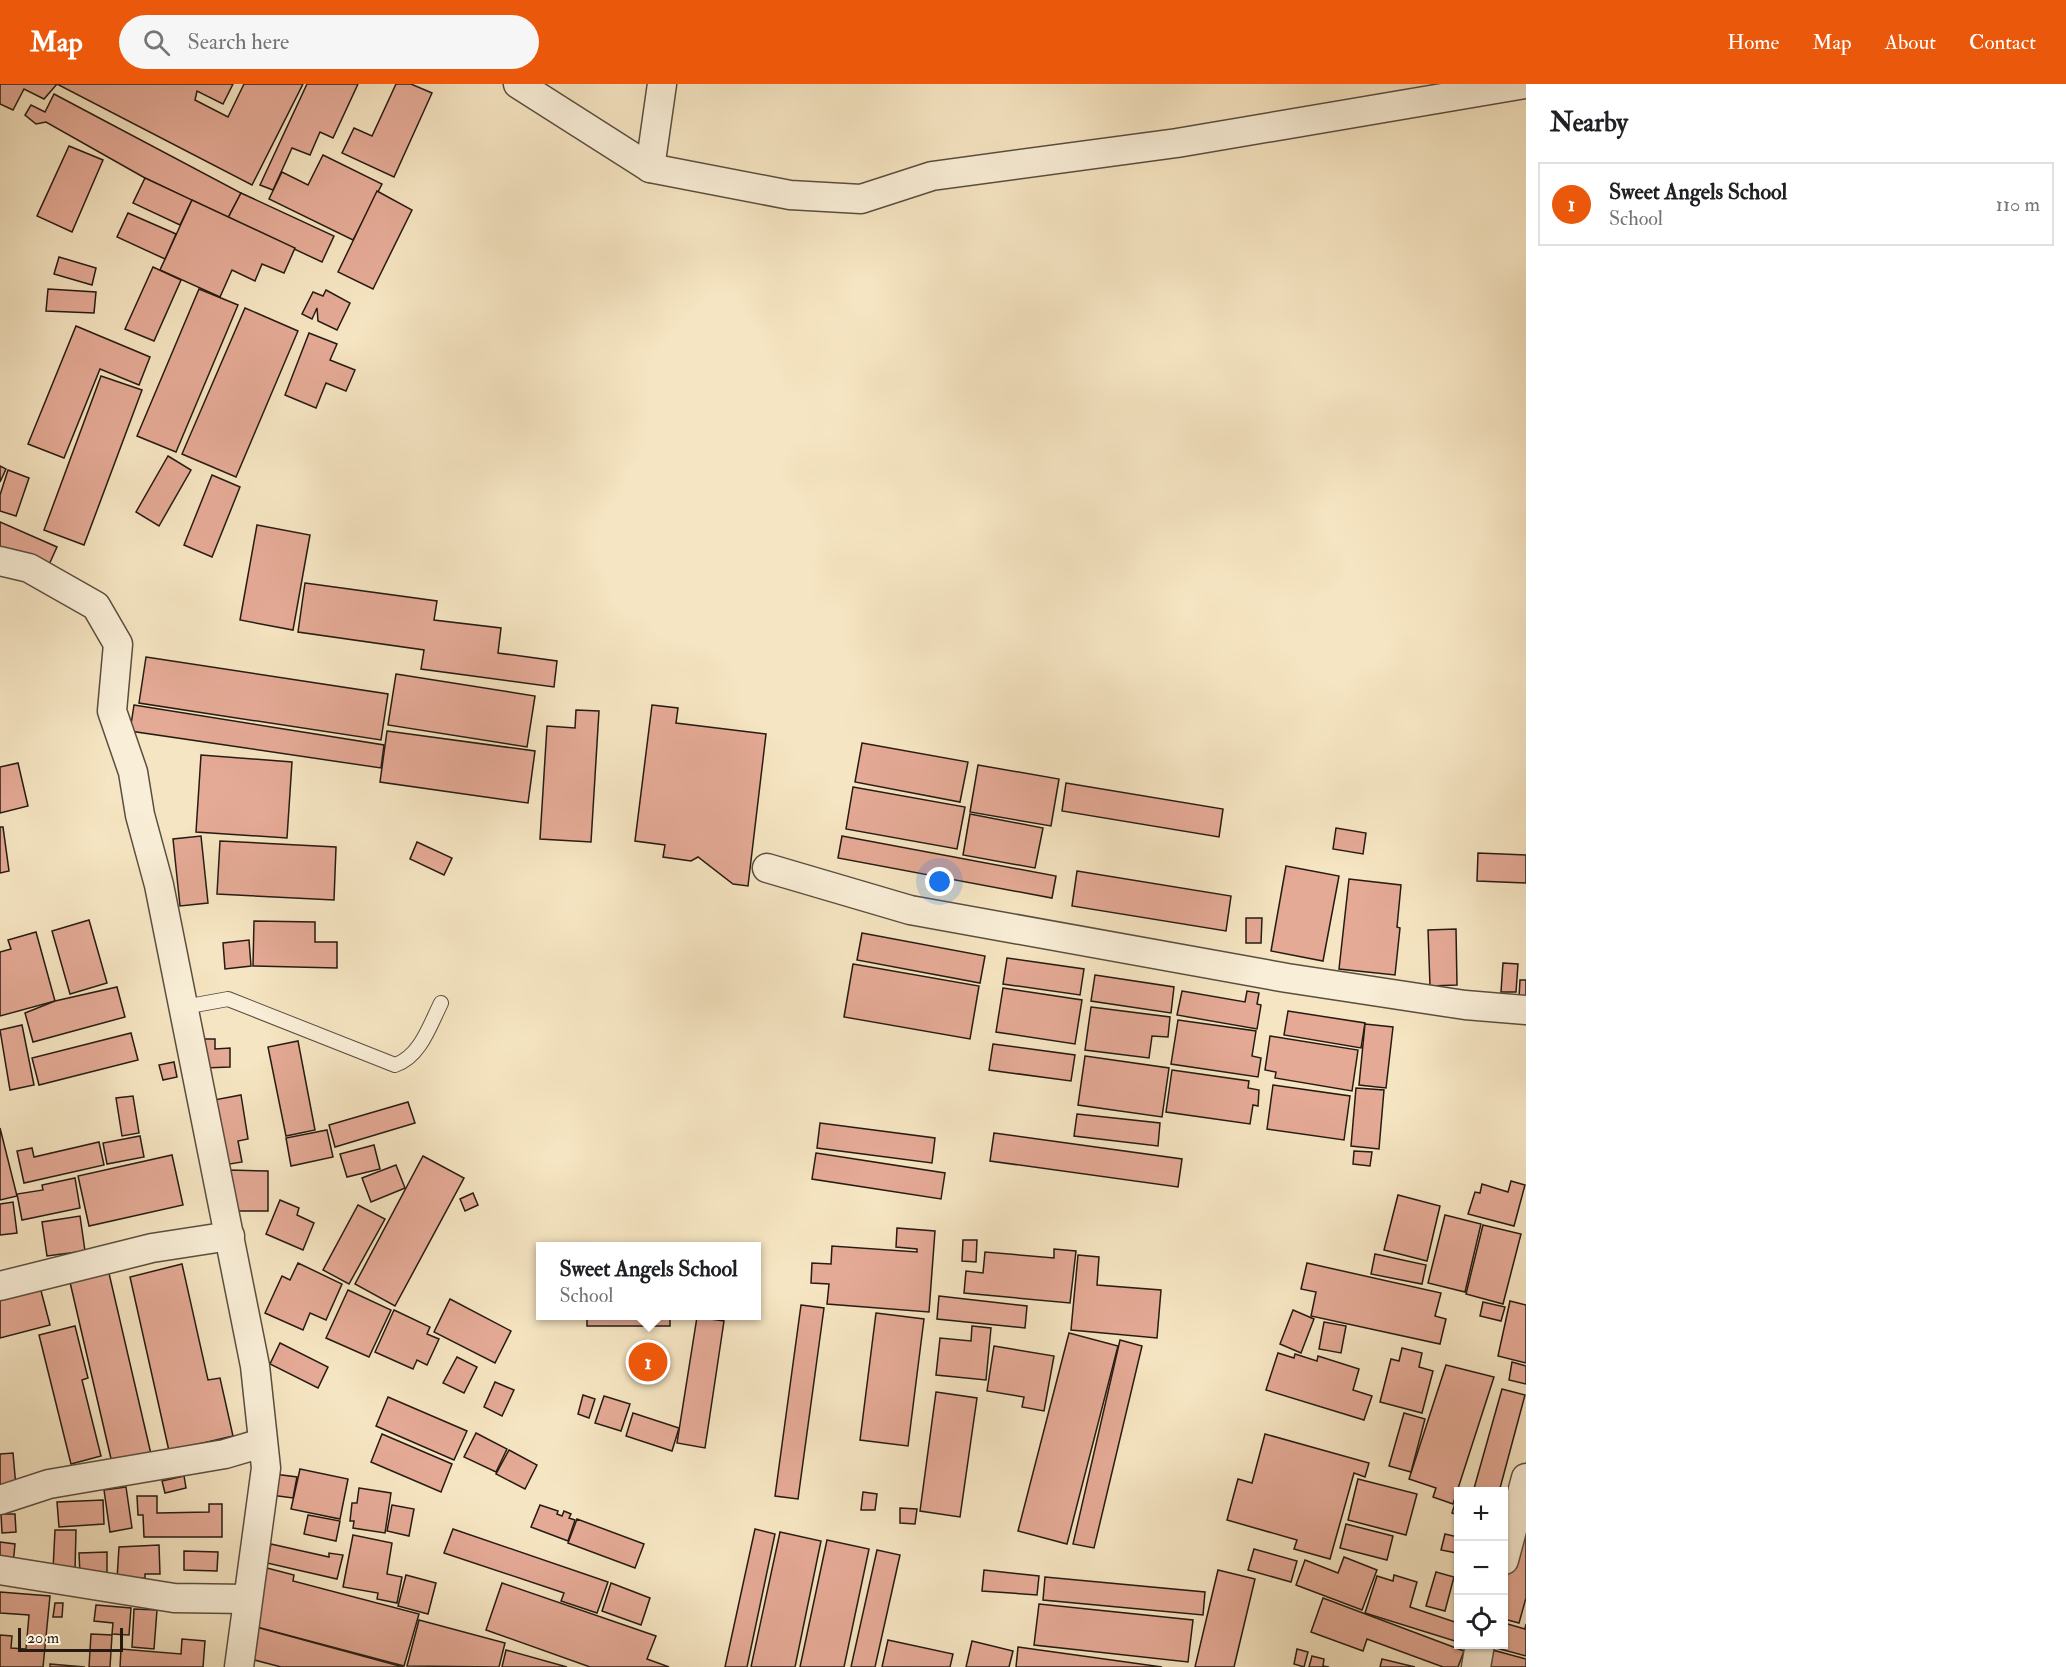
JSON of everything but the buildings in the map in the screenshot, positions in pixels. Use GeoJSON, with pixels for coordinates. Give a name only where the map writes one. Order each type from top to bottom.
{"type":"FeatureCollection","features":[{"type":"Feature","properties":{"kind":"street"},"geometry":{"type":"LineString","coordinates":[[518,84],[650,168],[790,195],[861,199],[932,176],[1177,143],[1525,84]]}},
{"type":"Feature","properties":{"kind":"street"},"geometry":{"type":"LineString","coordinates":[[650,168],[662,84]]}},
{"type":"Feature","properties":{"kind":"street"},"geometry":{"type":"LineString","coordinates":[[0,561],[29,568],[96,606],[118,644],[112,711],[133,772],[184,1006],[255,1366],[266,1468],[239,1667]]}},
{"type":"Feature","properties":{"kind":"street"},"geometry":{"type":"LineString","coordinates":[[767,868],[910,910],[1287,978],[1465,1005],[1526,1010]]}},
{"type":"Feature","properties":{"kind":"street"},"geometry":{"type":"LineString","coordinates":[[0,1286],[152,1248],[230,1236]]}},
{"type":"Feature","properties":{"kind":"street"},"geometry":{"type":"LineString","coordinates":[[0,1500],[49,1484],[225,1454],[262,1443]]}},
{"type":"Feature","properties":{"kind":"street"},"geometry":{"type":"LineString","coordinates":[[1508,1542],[1526,1478]]}},
{"type":"Feature","properties":{"kind":"street"},"geometry":{"type":"LineString","coordinates":[[0,1570],[174,1598],[247,1599]]}},
{"type":"Feature","properties":{"kind":"street"},"geometry":{"type":"LineString","coordinates":[[1476,1667],[1479,1649]]}},
{"type":"Feature","properties":{"kind":"lane"},"geometry":{"type":"LineString","coordinates":[[184,1006],[228,999],[395,1065],[406,1062],[417,1048],[441,1003]]}},
{"type":"Feature","properties":{"kind":"place","name":"Sweet Angels School"},"geometry":{"type":"Point","coordinates":[648,1362]}}]}
